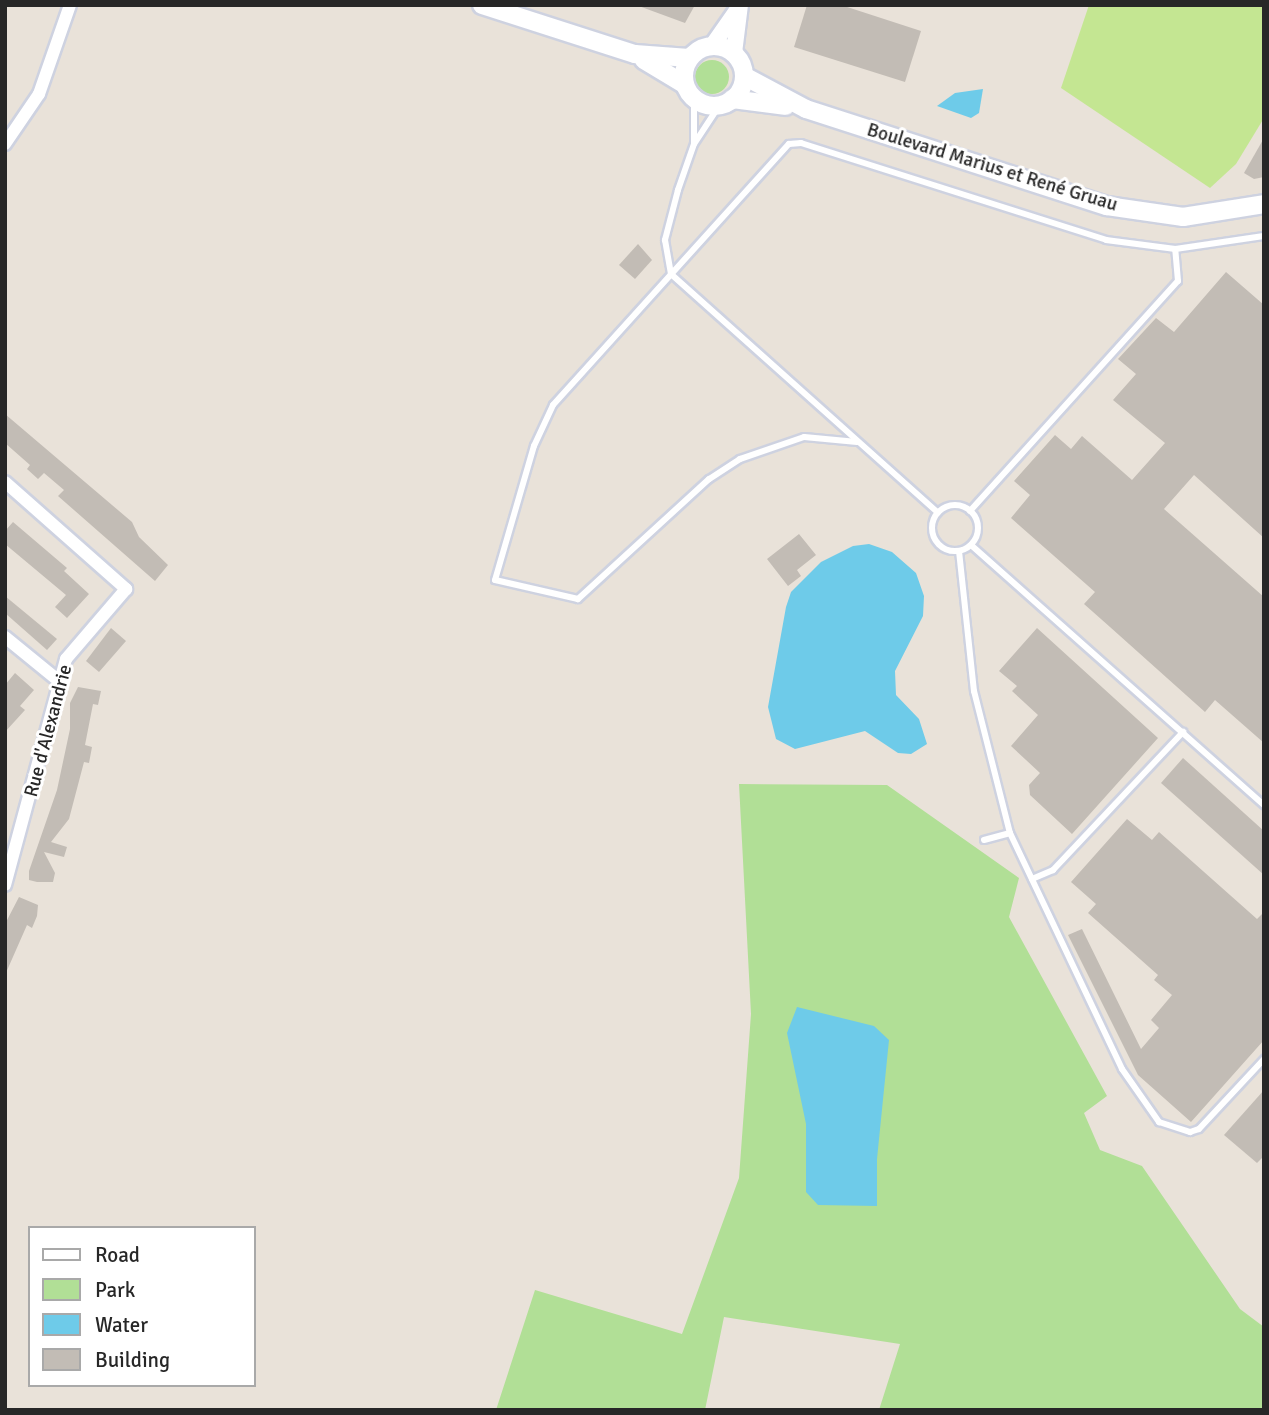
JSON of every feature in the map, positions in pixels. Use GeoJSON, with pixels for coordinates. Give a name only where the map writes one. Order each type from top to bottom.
{"type":"FeatureCollection","features":[{"type":"Feature","properties":{"kind":"main road"},"geometry":{"type":"LineString","coordinates":[[482,5],[635,54],[689,58],[712,46],[734,53],[744,76],[725,102],[689,91],[635,54]]}},
{"type":"Feature","properties":{"kind":"main road"},"geometry":{"type":"LineString","coordinates":[[689,58],[689,91]]}},
{"type":"Feature","properties":{"kind":"main road","name":"Boulevard Marius et René Gruau"},"geometry":{"type":"LineString","coordinates":[[744,76],[806,109],[1107,206],[1182,216],[1264,204]]}},
{"type":"Feature","properties":{"kind":"main road","name":"Boulevard Marius et René Gruau"},"geometry":{"type":"LineString","coordinates":[[725,102],[806,109]]}},
{"type":"Feature","properties":{"kind":"street"},"geometry":{"type":"LineString","coordinates":[[5,144],[39,94],[70,5]]}},
{"type":"Feature","properties":{"kind":"street"},"geometry":{"type":"LineString","coordinates":[[712,46],[740,6]]}},
{"type":"Feature","properties":{"kind":"street"},"geometry":{"type":"LineString","coordinates":[[734,53],[740,6]]}},
{"type":"Feature","properties":{"kind":"street","name":"Rue d'Alexandrie"},"geometry":{"type":"LineString","coordinates":[[5,482],[127,589],[66,659],[7,879]]}},
{"type":"Feature","properties":{"kind":"street"},"geometry":{"type":"LineString","coordinates":[[5,637],[60,681]]}},
{"type":"Feature","properties":{"kind":"lane"},"geometry":{"type":"LineString","coordinates":[[689,91],[694,144]]}},
{"type":"Feature","properties":{"kind":"lane"},"geometry":{"type":"LineString","coordinates":[[725,102],[694,144],[665,240],[671,274],[938,513]]}},
{"type":"Feature","properties":{"kind":"lane"},"geometry":{"type":"LineString","coordinates":[[857,442],[804,437],[740,458],[709,479],[578,599],[495,580],[543,421],[789,144],[801,144],[1106,240],[1175,249],[1264,236]]}},
{"type":"Feature","properties":{"kind":"lane"},"geometry":{"type":"LineString","coordinates":[[970,511],[1178,281],[1175,249]]}},
{"type":"Feature","properties":{"kind":"lane"},"geometry":{"type":"LineString","coordinates":[[950,506],[970,511],[978,524],[971,545],[959,551],[946,550],[936,541],[932,527],[938,513],[950,506]]}},
{"type":"Feature","properties":{"kind":"lane"},"geometry":{"type":"LineString","coordinates":[[971,545],[1264,805]]}},
{"type":"Feature","properties":{"kind":"lane"},"geometry":{"type":"LineString","coordinates":[[959,551],[974,691],[1010,834],[1122,1069],[1159,1122],[1175,1129],[1199,1129],[1264,1059]]}},
{"type":"Feature","properties":{"kind":"lane"},"geometry":{"type":"LineString","coordinates":[[1032,879],[1053,870],[1183,732]]}},
{"type":"Feature","properties":{"kind":"lane"},"geometry":{"type":"LineString","coordinates":[[984,840],[1010,834]]}},
{"type":"Feature","properties":{"kind":"green space"},"geometry":{"type":"Polygon","coordinates":[[[1089,5],[1264,5],[1264,118],[1236,164],[1210,188],[1061,88],[1089,5]]]}},
{"type":"Feature","properties":{"kind":"green space"},"geometry":{"type":"Polygon","coordinates":[[[712,60],[724,65],[729,77],[724,89],[712,94],[700,89],[695,77],[700,65],[712,60]]]}},
{"type":"Feature","properties":{"kind":"green space"},"geometry":{"type":"Polygon","coordinates":[[[739,784],[887,785],[1019,878],[1009,917],[1107,1096],[1084,1113],[1100,1150],[1142,1166],[1240,1309],[1264,1327],[1264,1410],[879,1410],[900,1344],[724,1317],[705,1410],[496,1410],[535,1290],[682,1334],[739,1178],[751,1014],[739,784]]]}},
{"type":"Feature","properties":{"kind":"water"},"geometry":{"type":"Polygon","coordinates":[[[983,89],[979,113],[971,118],[937,106],[955,93],[983,89]]]}},
{"type":"Feature","properties":{"kind":"water"},"geometry":{"type":"Polygon","coordinates":[[[869,544],[892,552],[916,573],[924,596],[923,616],[895,671],[896,695],[919,719],[927,744],[911,754],[898,753],[865,731],[795,749],[776,739],[768,707],[791,592],[821,562],[853,546],[869,544]]]}},
{"type":"Feature","properties":{"kind":"water"},"geometry":{"type":"Polygon","coordinates":[[[797,1007],[874,1026],[889,1040],[877,1159],[877,1206],[818,1205],[806,1192],[806,1124],[787,1033],[797,1007]]]}},
{"type":"Feature","properties":{"kind":"building"},"geometry":{"type":"Polygon","coordinates":[[[636,5],[695,5],[685,23],[636,5]]]}},
{"type":"Feature","properties":{"kind":"building"},"geometry":{"type":"Polygon","coordinates":[[[807,5],[841,5],[921,31],[905,82],[794,47],[807,5]]]}},
{"type":"Feature","properties":{"kind":"building"},"geometry":{"type":"Polygon","coordinates":[[[1264,138],[1264,177],[1254,179],[1244,173],[1264,138]]]}},
{"type":"Feature","properties":{"kind":"building"},"geometry":{"type":"Polygon","coordinates":[[[638,244],[652,260],[635,279],[619,265],[638,244]]]}},
{"type":"Feature","properties":{"kind":"building"},"geometry":{"type":"Polygon","coordinates":[[[1226,272],[1264,305],[1264,538],[1194,475],[1164,509],[1264,597],[1264,743],[1215,700],[1205,712],[1084,604],[1095,592],[1011,518],[1030,495],[1014,481],[1055,435],[1071,449],[1082,436],[1132,480],[1165,443],[1113,400],[1136,374],[1118,359],[1156,318],[1174,332],[1226,272]]]}},
{"type":"Feature","properties":{"kind":"building"},"geometry":{"type":"Polygon","coordinates":[[[5,414],[132,522],[139,537],[168,565],[155,581],[58,496],[64,490],[44,473],[38,479],[27,469],[30,465],[5,443],[5,414]]]}},
{"type":"Feature","properties":{"kind":"building"},"geometry":{"type":"Polygon","coordinates":[[[13,522],[67,568],[64,571],[89,594],[67,618],[55,607],[66,595],[5,544],[5,531],[13,522]]]}},
{"type":"Feature","properties":{"kind":"building"},"geometry":{"type":"Polygon","coordinates":[[[799,534],[816,555],[797,570],[801,576],[788,586],[767,559],[799,534]]]}},
{"type":"Feature","properties":{"kind":"building"},"geometry":{"type":"Polygon","coordinates":[[[5,596],[57,639],[47,650],[5,613],[5,596]]]}},
{"type":"Feature","properties":{"kind":"building"},"geometry":{"type":"Polygon","coordinates":[[[111,628],[126,641],[99,672],[86,661],[111,628]]]}},
{"type":"Feature","properties":{"kind":"building"},"geometry":{"type":"Polygon","coordinates":[[[1037,628],[1158,738],[1072,834],[1030,795],[1029,785],[1040,773],[1011,746],[1038,715],[1012,691],[1017,686],[999,671],[1037,628]]]}},
{"type":"Feature","properties":{"kind":"building"},"geometry":{"type":"Polygon","coordinates":[[[15,673],[34,690],[20,706],[25,710],[5,732],[5,685],[15,673]]]}},
{"type":"Feature","properties":{"kind":"building"},"geometry":{"type":"Polygon","coordinates":[[[78,687],[101,691],[98,705],[93,704],[85,745],[92,747],[89,763],[84,762],[69,819],[51,842],[67,847],[64,857],[44,852],[55,873],[53,882],[37,882],[29,880],[29,871],[57,790],[70,729],[70,703],[78,687]]]}},
{"type":"Feature","properties":{"kind":"building"},"geometry":{"type":"Polygon","coordinates":[[[1183,758],[1264,831],[1264,875],[1161,783],[1183,758]]]}},
{"type":"Feature","properties":{"kind":"building"},"geometry":{"type":"Polygon","coordinates":[[[1127,819],[1152,840],[1159,832],[1257,919],[1264,912],[1264,1040],[1191,1122],[1138,1075],[1068,935],[1082,929],[1141,1049],[1159,1028],[1151,1020],[1172,995],[1154,980],[1158,975],[1088,913],[1096,904],[1071,882],[1127,819]]]}},
{"type":"Feature","properties":{"kind":"building"},"geometry":{"type":"Polygon","coordinates":[[[19,897],[38,905],[37,916],[32,928],[27,925],[5,975],[5,924],[19,897]]]}},
{"type":"Feature","properties":{"kind":"building"},"geometry":{"type":"Polygon","coordinates":[[[1264,1090],[1264,1156],[1257,1163],[1224,1135],[1264,1090]]]}}]}
